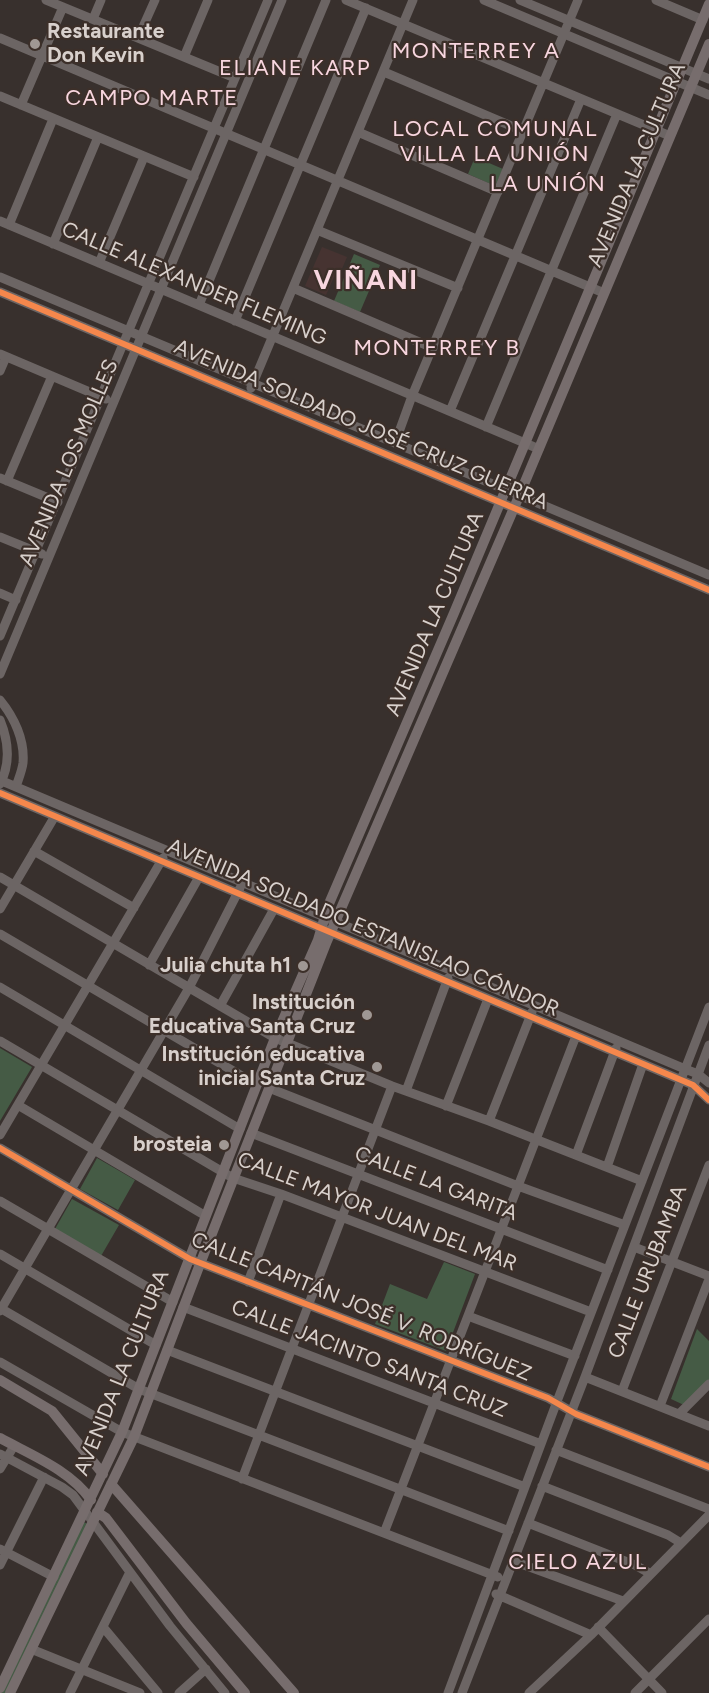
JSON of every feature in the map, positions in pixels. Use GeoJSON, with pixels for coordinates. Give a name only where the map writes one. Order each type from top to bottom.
{"type":"FeatureCollection","features":[{"type":"Feature","properties":{"kind":"main road","name":"AVENIDA LA CULTURA"},"geometry":{"type":"LineString","coordinates":[[195,1262],[206,1216],[251,1133],[287,1043],[326,931],[324,917],[501,502],[709,4]]}},
{"type":"Feature","properties":{"kind":"main road","name":"AVENIDA LA CULTURA"},"geometry":{"type":"LineString","coordinates":[[1,1682],[103,1474],[156,1345],[178,1305],[228,1175],[240,1129],[275,1038],[326,931],[336,922],[520,495],[709,44]]}},
{"type":"Feature","properties":{"kind":"main road"},"geometry":{"type":"LineString","coordinates":[[412,708],[425,714]]}},
{"type":"Feature","properties":{"kind":"main road","name":"AVENIDA LA CULTURA"},"geometry":{"type":"LineString","coordinates":[[10,1693],[134,1437],[167,1350],[178,1305]]}},
{"type":"Feature","properties":{"kind":"main road"},"geometry":{"type":"LineString","coordinates":[[0,1380],[52,1411],[103,1474]]}},
{"type":"Feature","properties":{"kind":"main road"},"geometry":{"type":"LineString","coordinates":[[0,1438],[67,1475],[84,1490],[90,1500]]}},
{"type":"Feature","properties":{"kind":"main road"},"geometry":{"type":"LineString","coordinates":[[111,1484],[294,1693]]}},
{"type":"Feature","properties":{"kind":"main road"},"geometry":{"type":"LineString","coordinates":[[95,1517],[106,1518],[186,1623],[245,1693]]}},
{"type":"Feature","properties":{"kind":"street"},"geometry":{"type":"LineString","coordinates":[[46,0],[235,78]]}},
{"type":"Feature","properties":{"kind":"street"},"geometry":{"type":"LineString","coordinates":[[93,20],[101,0]]}},
{"type":"Feature","properties":{"kind":"street"},"geometry":{"type":"LineString","coordinates":[[138,38],[155,0]]}},
{"type":"Feature","properties":{"kind":"street"},"geometry":{"type":"LineString","coordinates":[[184,57],[208,0]]}},
{"type":"Feature","properties":{"kind":"street","name":"AVENIDA LOS MOLLES"},"geometry":{"type":"LineString","coordinates":[[0,636],[268,0]]}},
{"type":"Feature","properties":{"kind":"street","name":"AVENIDA LOS MOLLES"},"geometry":{"type":"LineString","coordinates":[[0,674],[282,0]]}},
{"type":"Feature","properties":{"kind":"street"},"geometry":{"type":"LineString","coordinates":[[199,305],[326,0]]}},
{"type":"Feature","properties":{"kind":"street"},"geometry":{"type":"LineString","coordinates":[[346,0],[670,136]]}},
{"type":"Feature","properties":{"kind":"street"},"geometry":{"type":"LineString","coordinates":[[248,396],[413,0]]}},
{"type":"Feature","properties":{"kind":"street"},"geometry":{"type":"LineString","coordinates":[[484,0],[709,95]]}},
{"type":"Feature","properties":{"kind":"street"},"geometry":{"type":"LineString","coordinates":[[520,0],[709,79]]}},
{"type":"Feature","properties":{"kind":"street"},"geometry":{"type":"LineString","coordinates":[[394,443],[578,0]]}},
{"type":"Feature","properties":{"kind":"street"},"geometry":{"type":"LineString","coordinates":[[661,1],[703,20]]}},
{"type":"Feature","properties":{"kind":"street"},"geometry":{"type":"LineString","coordinates":[[21,105],[63,7]]}},
{"type":"Feature","properties":{"kind":"street"},"geometry":{"type":"LineString","coordinates":[[235,321],[366,9]]}},
{"type":"Feature","properties":{"kind":"street"},"geometry":{"type":"LineString","coordinates":[[0,38],[604,293]]}},
{"type":"Feature","properties":{"kind":"street"},"geometry":{"type":"LineString","coordinates":[[384,72],[523,131]]}},
{"type":"Feature","properties":{"kind":"street"},"geometry":{"type":"LineString","coordinates":[[0,96],[194,177]]}},
{"type":"Feature","properties":{"kind":"street"},"geometry":{"type":"LineString","coordinates":[[450,411],[581,99]]}},
{"type":"Feature","properties":{"kind":"street"},"geometry":{"type":"LineString","coordinates":[[486,427],[617,114]]}},
{"type":"Feature","properties":{"kind":"street"},"geometry":{"type":"LineString","coordinates":[[4,223],[53,119]]}},
{"type":"Feature","properties":{"kind":"street"},"geometry":{"type":"LineString","coordinates":[[358,132],[498,192]]}},
{"type":"Feature","properties":{"kind":"street"},"geometry":{"type":"LineString","coordinates":[[53,244],[98,137]]}},
{"type":"Feature","properties":{"kind":"street"},"geometry":{"type":"LineString","coordinates":[[99,263],[144,157]]}},
{"type":"Feature","properties":{"kind":"street","name":"CALLE ALEXANDER FLEMING"},"geometry":{"type":"LineString","coordinates":[[4,223],[539,449]]}},
{"type":"Feature","properties":{"kind":"street"},"geometry":{"type":"LineString","coordinates":[[317,230],[458,288]]}},
{"type":"Feature","properties":{"kind":"street","name":"AVENIDA SOLDADO JOSÉ CRUZ GUERRA"},"geometry":{"type":"LineString","coordinates":[[0,277],[709,575]]}},
{"type":"Feature","properties":{"kind":"street"},"geometry":{"type":"LineString","coordinates":[[293,288],[433,348]]}},
{"type":"Feature","properties":{"kind":"street","name":"AVENIDA SOLDADO JOSÉ CRUZ GUERRA"},"geometry":{"type":"LineString","coordinates":[[0,292],[709,590]]}},
{"type":"Feature","properties":{"kind":"street"},"geometry":{"type":"LineString","coordinates":[[0,371],[3,355],[114,402]]}},
{"type":"Feature","properties":{"kind":"street"},"geometry":{"type":"LineString","coordinates":[[52,376],[4,479],[57,502]]}},
{"type":"Feature","properties":{"kind":"street"},"geometry":{"type":"LineString","coordinates":[[0,537],[49,557]]}},
{"type":"Feature","properties":{"kind":"street"},"geometry":{"type":"LineString","coordinates":[[0,593],[16,600]]}},
{"type":"Feature","properties":{"kind":"street"},"geometry":{"type":"LineString","coordinates":[[0,700],[10,713],[18,730],[23,763],[16,787]]}},
{"type":"Feature","properties":{"kind":"street"},"geometry":{"type":"LineString","coordinates":[[0,720],[9,751],[1,783]]}},
{"type":"Feature","properties":{"kind":"street"},"geometry":{"type":"LineString","coordinates":[[6,735],[18,730]]}},
{"type":"Feature","properties":{"kind":"street","name":"AVENIDA SOLDADO ESTANISLAO CÓNDOR"},"geometry":{"type":"LineString","coordinates":[[1,783],[16,787],[698,1074],[709,1083]]}},
{"type":"Feature","properties":{"kind":"street","name":"AVENIDA SOLDADO ESTANISLAO CÓNDOR"},"geometry":{"type":"LineString","coordinates":[[0,793],[693,1085],[709,1099]]}},
{"type":"Feature","properties":{"kind":"street"},"geometry":{"type":"LineString","coordinates":[[0,909],[55,816]]}},
{"type":"Feature","properties":{"kind":"street"},"geometry":{"type":"LineString","coordinates":[[34,851],[134,908]]}},
{"type":"Feature","properties":{"kind":"street"},"geometry":{"type":"LineString","coordinates":[[0,1136],[168,851]]}},
{"type":"Feature","properties":{"kind":"street"},"geometry":{"type":"LineString","coordinates":[[0,877],[275,1038],[392,1086],[642,1181]]}},
{"type":"Feature","properties":{"kind":"street"},"geometry":{"type":"LineString","coordinates":[[149,965],[199,877]]}},
{"type":"Feature","properties":{"kind":"street"},"geometry":{"type":"LineString","coordinates":[[242,882],[189,988],[0,1309],[139,1389],[509,1531]]}},
{"type":"Feature","properties":{"kind":"street"},"geometry":{"type":"LineString","coordinates":[[220,1006],[274,909]]}},
{"type":"Feature","properties":{"kind":"street"},"geometry":{"type":"LineString","coordinates":[[0,934],[257,1085]]}},
{"type":"Feature","properties":{"kind":"street"},"geometry":{"type":"LineString","coordinates":[[406,1091],[451,970]]}},
{"type":"Feature","properties":{"kind":"street"},"geometry":{"type":"LineString","coordinates":[[0,987],[240,1129]]}},
{"type":"Feature","properties":{"kind":"street"},"geometry":{"type":"LineString","coordinates":[[446,1106],[488,999]]}},
{"type":"Feature","properties":{"kind":"street"},"geometry":{"type":"LineString","coordinates":[[489,1121],[534,1005]]}},
{"type":"Feature","properties":{"kind":"street"},"geometry":{"type":"LineString","coordinates":[[448,1693],[591,1312],[709,1007]]}},
{"type":"Feature","properties":{"kind":"street"},"geometry":{"type":"LineString","coordinates":[[384,1533],[576,1036]]}},
{"type":"Feature","properties":{"kind":"street","name":"CALLE MAYOR JUAN DEL MAR"},"geometry":{"type":"LineString","coordinates":[[0,1041],[228,1175],[591,1312]]}},
{"type":"Feature","properties":{"kind":"street"},"geometry":{"type":"LineString","coordinates":[[576,1155],[619,1041]]}},
{"type":"Feature","properties":{"kind":"street"},"geometry":{"type":"LineString","coordinates":[[462,1693],[585,1377],[709,1045]]}},
{"type":"Feature","properties":{"kind":"street"},"geometry":{"type":"LineString","coordinates":[[607,1167],[643,1064]]}},
{"type":"Feature","properties":{"kind":"street"},"geometry":{"type":"LineString","coordinates":[[242,1479],[392,1086]]}},
{"type":"Feature","properties":{"kind":"street"},"geometry":{"type":"LineString","coordinates":[[269,1088],[518,1186],[625,1225]]}},
{"type":"Feature","properties":{"kind":"street"},"geometry":{"type":"LineString","coordinates":[[18,1105],[206,1216]]}},
{"type":"Feature","properties":{"kind":"street","name":"CALLE LA GARITA"},"geometry":{"type":"LineString","coordinates":[[251,1133],[608,1270]]}},
{"type":"Feature","properties":{"kind":"street","name":"CALLE CAPITÁN JOSÉ V. RODRÍGUEZ"},"geometry":{"type":"LineString","coordinates":[[0,1148],[195,1262],[548,1398],[571,1412],[709,1467]]}},
{"type":"Feature","properties":{"kind":"street","name":"CALLE URUBAMBA"},"geometry":{"type":"LineString","coordinates":[[622,1391],[709,1165]]}},
{"type":"Feature","properties":{"kind":"street"},"geometry":{"type":"LineString","coordinates":[[248,1282],[281,1194]]}},
{"type":"Feature","properties":{"kind":"street","name":"CALLE JACINTO SANTA CRUZ"},"geometry":{"type":"LineString","coordinates":[[0,1201],[178,1305],[541,1444]]}},
{"type":"Feature","properties":{"kind":"street"},"geometry":{"type":"LineString","coordinates":[[634,1247],[709,1278],[660,1406]]}},
{"type":"Feature","properties":{"kind":"street"},"geometry":{"type":"LineString","coordinates":[[0,1254],[156,1345]]}},
{"type":"Feature","properties":{"kind":"street"},"geometry":{"type":"LineString","coordinates":[[468,1316],[575,1356]]}},
{"type":"Feature","properties":{"kind":"street"},"geometry":{"type":"LineString","coordinates":[[167,1350],[525,1487]]}},
{"type":"Feature","properties":{"kind":"street"},"geometry":{"type":"LineString","coordinates":[[0,1362],[122,1432],[506,1580]]}},
{"type":"Feature","properties":{"kind":"street"},"geometry":{"type":"LineString","coordinates":[[585,1377],[709,1426]]}},
{"type":"Feature","properties":{"kind":"street"},"geometry":{"type":"LineString","coordinates":[[679,1414],[709,1384]]}},
{"type":"Feature","properties":{"kind":"street"},"geometry":{"type":"LineString","coordinates":[[0,1469],[4,1456],[14,1446]]}},
{"type":"Feature","properties":{"kind":"street"},"geometry":{"type":"LineString","coordinates":[[556,1450],[709,1509]]}},
{"type":"Feature","properties":{"kind":"street"},"geometry":{"type":"LineString","coordinates":[[4,1456],[44,1477],[73,1496],[85,1511],[95,1517],[130,1572],[225,1693]]}},
{"type":"Feature","properties":{"kind":"street"},"geometry":{"type":"LineString","coordinates":[[0,1565],[3,1550],[44,1477]]}},
{"type":"Feature","properties":{"kind":"street"},"geometry":{"type":"LineString","coordinates":[[542,1486],[668,1535],[681,1543]]}},
{"type":"Feature","properties":{"kind":"street"},"geometry":{"type":"LineString","coordinates":[[529,1693],[591,1635],[709,1515]]}},
{"type":"Feature","properties":{"kind":"street"},"geometry":{"type":"LineString","coordinates":[[528,1523],[635,1565],[651,1574]]}},
{"type":"Feature","properties":{"kind":"street"},"geometry":{"type":"LineString","coordinates":[[3,1550],[54,1577]]}},
{"type":"Feature","properties":{"kind":"street"},"geometry":{"type":"LineString","coordinates":[[513,1561],[624,1601]]}},
{"type":"Feature","properties":{"kind":"street"},"geometry":{"type":"LineString","coordinates":[[70,1693],[130,1572]]}},
{"type":"Feature","properties":{"kind":"street"},"geometry":{"type":"LineString","coordinates":[[487,1590],[591,1635]]}},
{"type":"Feature","properties":{"kind":"street"},"geometry":{"type":"LineString","coordinates":[[635,1693],[709,1619]]}},
{"type":"Feature","properties":{"kind":"street"},"geometry":{"type":"LineString","coordinates":[[102,1627],[158,1693]]}},
{"type":"Feature","properties":{"kind":"street"},"geometry":{"type":"LineString","coordinates":[[598,1627],[662,1693]]}},
{"type":"Feature","properties":{"kind":"street"},"geometry":{"type":"LineString","coordinates":[[31,1649],[140,1693]]}},
{"type":"Feature","properties":{"kind":"street"},"geometry":{"type":"LineString","coordinates":[[179,1693],[206,1669]]}},
{"type":"Feature","properties":{"kind":"shaded area"},"geometry":{"type":"Polygon","coordinates":[[[322,247],[347,257],[338,278],[334,277],[326,295],[305,286],[322,247]]]}},
{"type":"Feature","properties":{"kind":"green space"},"geometry":{"type":"Polygon","coordinates":[[[475,157],[503,169],[495,186],[468,174],[475,157]]]}},
{"type":"Feature","properties":{"kind":"green space"},"geometry":{"type":"Polygon","coordinates":[[[354,254],[380,265],[360,312],[334,301],[354,254]]]}},
{"type":"Feature","properties":{"kind":"green space"},"geometry":{"type":"Polygon","coordinates":[[[0,1048],[32,1067],[0,1121],[0,1048]]]}},
{"type":"Feature","properties":{"kind":"green space"},"geometry":{"type":"Polygon","coordinates":[[[97,1158],[135,1180],[118,1210],[80,1189],[97,1158]]]}},
{"type":"Feature","properties":{"kind":"green space"},"geometry":{"type":"Polygon","coordinates":[[[72,1199],[119,1225],[101,1256],[55,1229],[72,1199]]]}},
{"type":"Feature","properties":{"kind":"green space"},"geometry":{"type":"Polygon","coordinates":[[[444,1262],[475,1274],[446,1351],[375,1324],[390,1284],[427,1299],[444,1262]]]}},
{"type":"Feature","properties":{"kind":"green space"},"geometry":{"type":"Polygon","coordinates":[[[697,1329],[709,1341],[709,1380],[684,1405],[671,1399],[697,1329]]]}},
{"type":"Feature","properties":{"kind":"green space"},"geometry":{"type":"Polygon","coordinates":[[[83,1522],[88,1524],[7,1693],[1,1693],[83,1522]]]}},
{"type":"Feature","properties":{"kind":"cycle path"},"geometry":{"type":"LineString","coordinates":[[0,292],[709,590]]}},
{"type":"Feature","properties":{"kind":"cycle path"},"geometry":{"type":"LineString","coordinates":[[0,793],[693,1085],[709,1100]]}},
{"type":"Feature","properties":{"kind":"cycle path"},"geometry":{"type":"LineString","coordinates":[[0,1148],[190,1259],[548,1398],[576,1414],[709,1467]]}},
{"type":"Feature","properties":{"kind":"place","name":"Restaurante Don Kevin"},"geometry":{"type":"Point","coordinates":[35,44]}},
{"type":"Feature","properties":{"kind":"place","name":"Julia chuta h1"},"geometry":{"type":"Point","coordinates":[303,966]}},
{"type":"Feature","properties":{"kind":"place","name":"Institución Educativa Santa Cruz"},"geometry":{"type":"Point","coordinates":[367,1015]}},
{"type":"Feature","properties":{"kind":"place","name":"Institución educativa inicial Santa Cruz"},"geometry":{"type":"Point","coordinates":[377,1067]}},
{"type":"Feature","properties":{"kind":"place","name":"brosteia"},"geometry":{"type":"Point","coordinates":[224,1145]}},
{"type":"Feature","properties":{"kind":"district","name":"MONTERREY A"},"geometry":{"type":"Point","coordinates":[476,52]}},
{"type":"Feature","properties":{"kind":"district","name":"ELIANE KARP"},"geometry":{"type":"Point","coordinates":[295,69]}},
{"type":"Feature","properties":{"kind":"district","name":"CAMPO MARTE"},"geometry":{"type":"Point","coordinates":[152,99]}},
{"type":"Feature","properties":{"kind":"district","name":"LOCAL COMUNAL VILLA LA UNIÓN"},"geometry":{"type":"Point","coordinates":[495,142]}},
{"type":"Feature","properties":{"kind":"district","name":"LA UNIÓN"},"geometry":{"type":"Point","coordinates":[548,185]}},
{"type":"Feature","properties":{"kind":"district","name":"VIÑANI"},"geometry":{"type":"Point","coordinates":[366,281]}},
{"type":"Feature","properties":{"kind":"district","name":"MONTERREY B"},"geometry":{"type":"Point","coordinates":[437,349]}},
{"type":"Feature","properties":{"kind":"district","name":"CIELO AZUL"},"geometry":{"type":"Point","coordinates":[578,1563]}}]}
